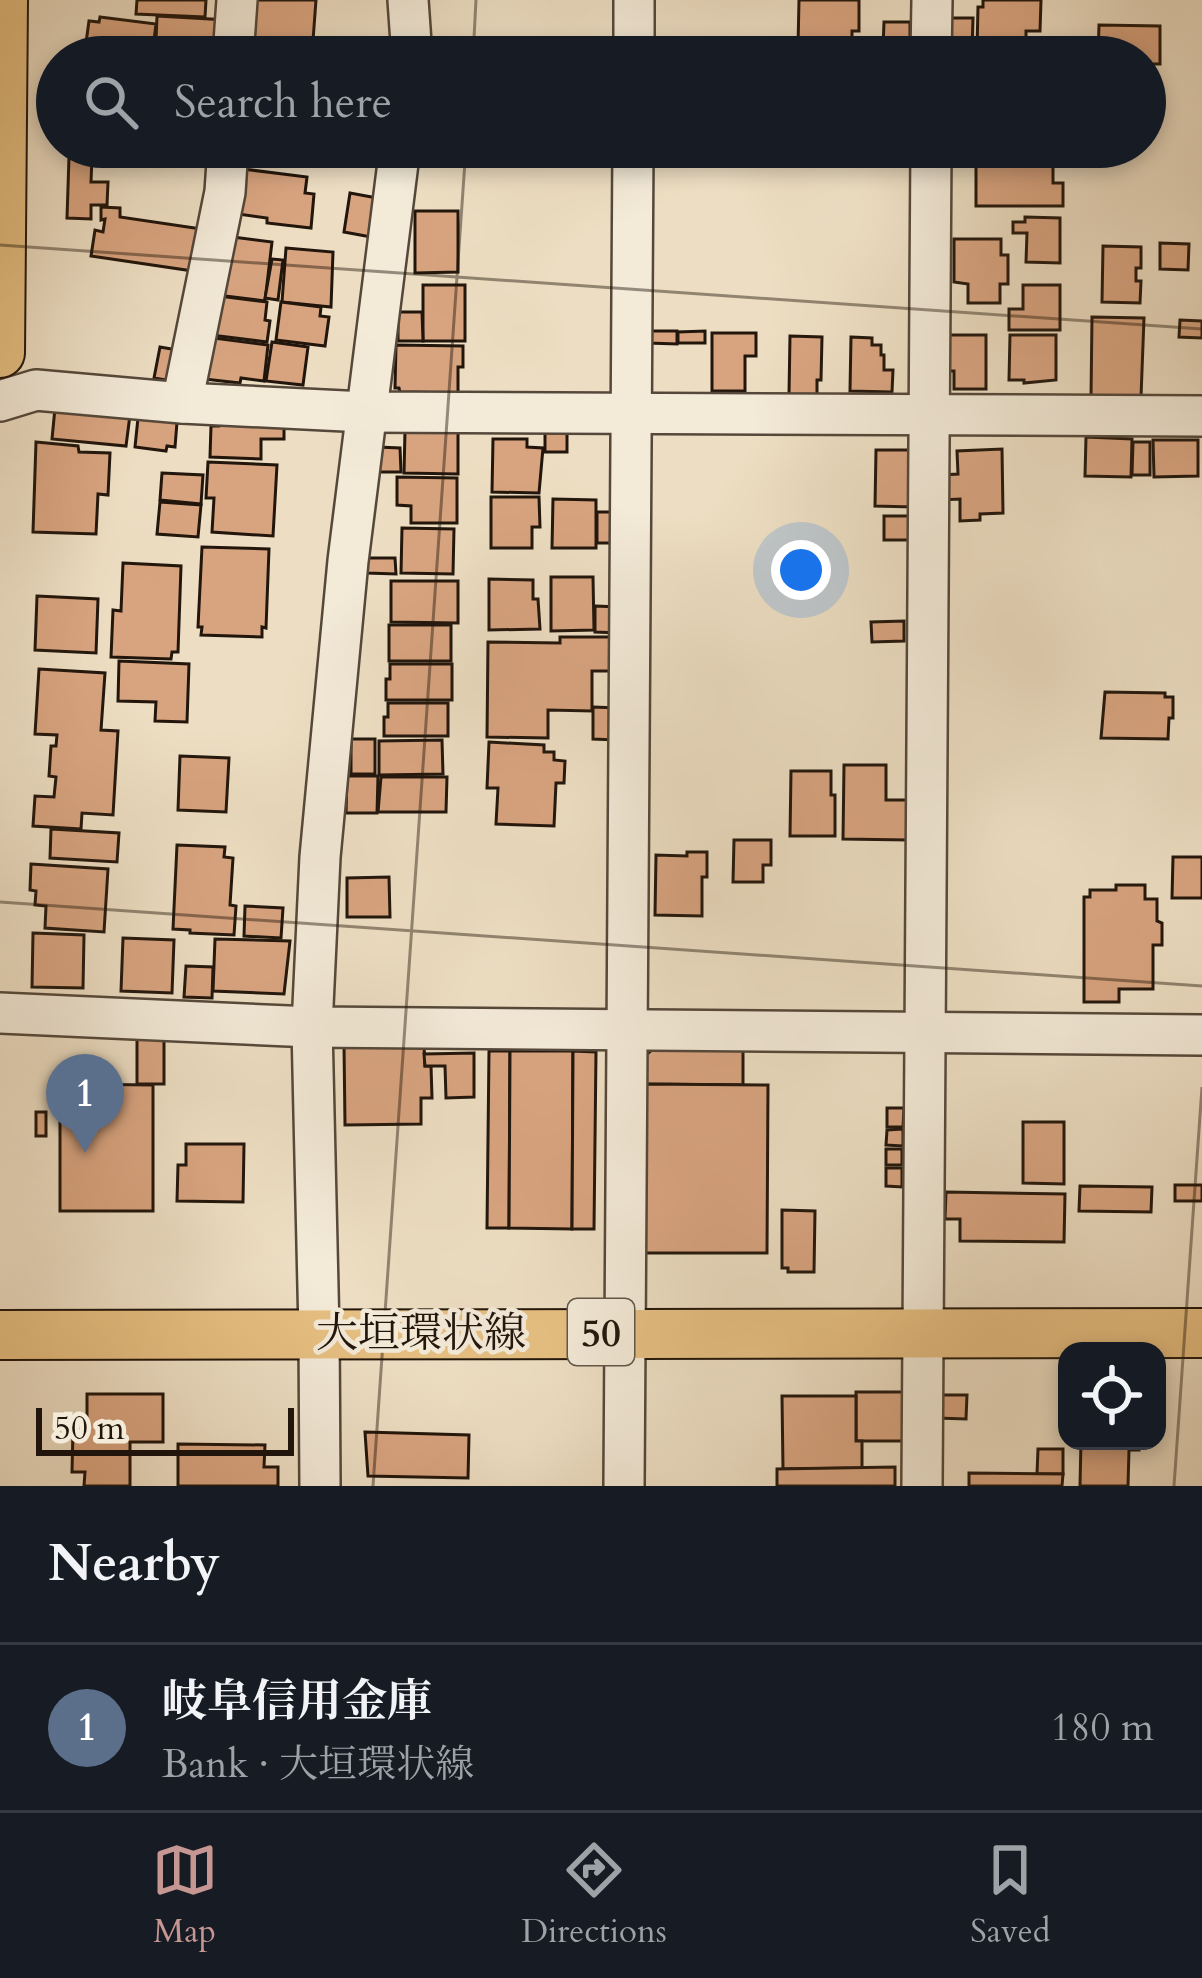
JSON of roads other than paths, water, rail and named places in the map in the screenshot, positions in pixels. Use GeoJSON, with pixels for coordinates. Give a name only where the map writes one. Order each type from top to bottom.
{"type":"FeatureCollection","features":[{"type":"Feature","properties":{"kind":"main road"},"geometry":{"type":"LineString","coordinates":[[0,353],[3,0]]}},
{"type":"Feature","properties":{"kind":"main road","name":"大垣環状線"},"geometry":{"type":"LineString","coordinates":[[0,1335],[1202,1333]]}},
{"type":"Feature","properties":{"kind":"street"},"geometry":{"type":"LineString","coordinates":[[234,36],[237,0]]}},
{"type":"Feature","properties":{"kind":"street"},"geometry":{"type":"LineString","coordinates":[[408,0],[411,36]]}},
{"type":"Feature","properties":{"kind":"street"},"geometry":{"type":"LineString","coordinates":[[634,0],[634,36]]}},
{"type":"Feature","properties":{"kind":"street"},"geometry":{"type":"LineString","coordinates":[[931,36],[932,0]]}},
{"type":"Feature","properties":{"kind":"street"},"geometry":{"type":"LineString","coordinates":[[182,404],[227,168]]}},
{"type":"Feature","properties":{"kind":"street"},"geometry":{"type":"LineString","coordinates":[[320,1486],[312,1027],[320,856],[348,561],[397,168]]}},
{"type":"Feature","properties":{"kind":"street"},"geometry":{"type":"LineString","coordinates":[[624,1486],[633,168]]}},
{"type":"Feature","properties":{"kind":"street"},"geometry":{"type":"LineString","coordinates":[[922,1486],[931,168]]}},
{"type":"Feature","properties":{"kind":"street"},"geometry":{"type":"LineString","coordinates":[[0,401],[36,390],[182,404],[365,412],[1202,416]]}},
{"type":"Feature","properties":{"kind":"street"},"geometry":{"type":"LineString","coordinates":[[0,1013],[312,1027],[1202,1035]]}},
{"type":"Feature","properties":{"kind":"place","name":"岐阜信用金庫"},"geometry":{"type":"Point","coordinates":[85,1153]}}]}
